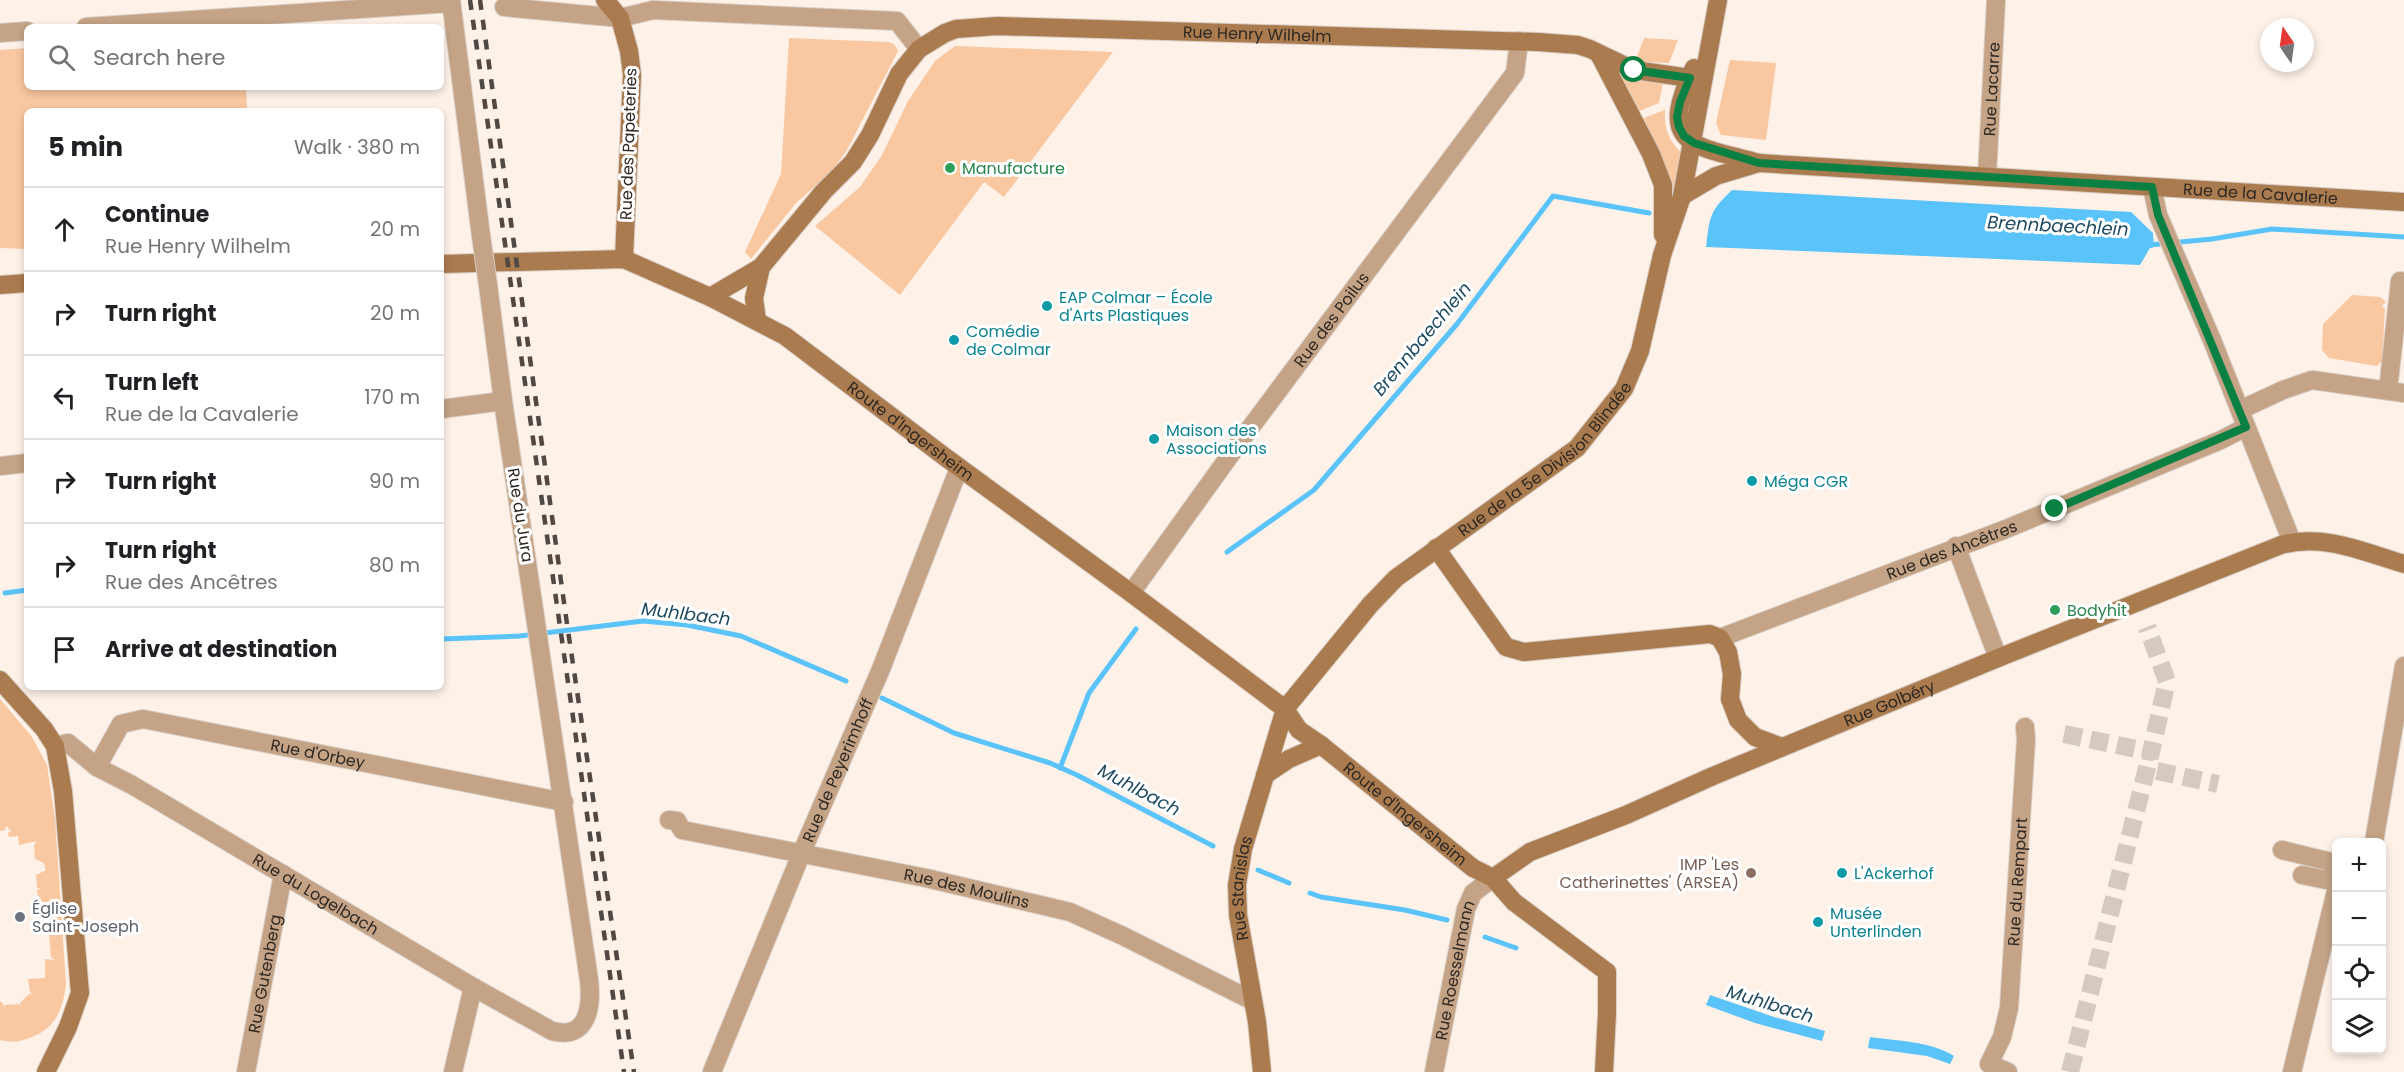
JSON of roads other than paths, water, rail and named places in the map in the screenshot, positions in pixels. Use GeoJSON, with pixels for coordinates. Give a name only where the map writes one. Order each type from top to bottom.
{"type":"FeatureCollection","features":[{"type":"Feature","properties":{"kind":"main road","name":"Rue des Papeteries"},"geometry":{"type":"LineString","coordinates":[[605,0],[620,18],[629,51],[632,75],[624,259]]}},
{"type":"Feature","properties":{"kind":"main road"},"geometry":{"type":"LineString","coordinates":[[1694,143],[1684,136],[1677,117],[1680,102],[1710,37],[1718,0]]}},
{"type":"Feature","properties":{"kind":"main road","name":"Rue Henry Wilhelm"},"geometry":{"type":"LineString","coordinates":[[710,297],[761,267],[824,191],[853,162],[870,135],[898,74],[919,49],[956,29],[997,26],[1162,33],[1519,41],[1578,45],[1634,70],[1690,78]]}},
{"type":"Feature","properties":{"kind":"main road","name":"Rue de la 5e Division Blindée"},"geometry":{"type":"LineString","coordinates":[[1285,709],[1370,605],[1396,578],[1578,448],[1624,389],[1640,351],[1662,255],[1683,196],[1694,143],[1710,37]]}},
{"type":"Feature","properties":{"kind":"main road"},"geometry":{"type":"LineString","coordinates":[[1599,54],[1646,144],[1663,185],[1662,255]]}},
{"type":"Feature","properties":{"kind":"main road","name":"Rue de la Cavalerie"},"geometry":{"type":"LineString","coordinates":[[1694,143],[1759,163],[2404,201]]}},
{"type":"Feature","properties":{"kind":"main road","name":"Rue de la Cavalerie"},"geometry":{"type":"LineString","coordinates":[[1683,196],[1716,176],[1759,163]]}},
{"type":"Feature","properties":{"kind":"main road","name":"Route d'Ingersheim"},"geometry":{"type":"LineString","coordinates":[[444,264],[624,259],[710,297],[785,336],[1285,709],[1299,730],[1322,745],[1473,868],[1493,878],[1514,902],[1607,972],[1604,1072]]}},
{"type":"Feature","properties":{"kind":"main road","name":"Rue Henry Wilhelm"},"geometry":{"type":"LineString","coordinates":[[757,321],[754,298],[761,267]]}},
{"type":"Feature","properties":{"kind":"main road"},"geometry":{"type":"LineString","coordinates":[[0,285],[24,283]]}},
{"type":"Feature","properties":{"kind":"main road","name":"Rue Golbéry"},"geometry":{"type":"LineString","coordinates":[[1493,878],[1530,852],[1998,658],[2292,542],[2319,540],[2333,542],[2404,564]]}},
{"type":"Feature","properties":{"kind":"main road"},"geometry":{"type":"LineString","coordinates":[[1436,548],[1506,647],[1524,652],[1710,634],[1719,638],[1728,652],[1732,674],[1730,699],[1738,720],[1755,736],[1782,747]]}},
{"type":"Feature","properties":{"kind":"main road"},"geometry":{"type":"LineString","coordinates":[[0,680],[44,729],[55,746],[63,791],[80,993],[68,1027],[46,1072]]}},
{"type":"Feature","properties":{"kind":"main road","name":"Rue Stanislas"},"geometry":{"type":"LineString","coordinates":[[1262,1072],[1240,926],[1237,885],[1243,849],[1285,709]]}},
{"type":"Feature","properties":{"kind":"main road"},"geometry":{"type":"LineString","coordinates":[[1265,776],[1289,759],[1322,745]]}},
{"type":"Feature","properties":{"kind":"street","name":"Rue Lacarre"},"geometry":{"type":"LineString","coordinates":[[1987,177],[1996,0]]}},
{"type":"Feature","properties":{"kind":"street"},"geometry":{"type":"LineString","coordinates":[[130,24],[451,2]]}},
{"type":"Feature","properties":{"kind":"street","name":"Rue du Jura"},"geometry":{"type":"LineString","coordinates":[[451,2],[503,401],[591,995],[588,1016],[582,1025]]}},
{"type":"Feature","properties":{"kind":"street"},"geometry":{"type":"LineString","coordinates":[[504,7],[620,18],[653,10],[897,21],[919,49]]}},
{"type":"Feature","properties":{"kind":"street"},"geometry":{"type":"LineString","coordinates":[[0,33],[24,31]]}},
{"type":"Feature","properties":{"kind":"street","name":"Rue des Poilus"},"geometry":{"type":"LineString","coordinates":[[1131,593],[1236,447],[1515,73],[1519,41]]}},
{"type":"Feature","properties":{"kind":"street"},"geometry":{"type":"LineString","coordinates":[[2152,187],[2158,215],[2292,542]]}},
{"type":"Feature","properties":{"kind":"street"},"geometry":{"type":"LineString","coordinates":[[2396,392],[2400,281],[2404,282]]}},
{"type":"Feature","properties":{"kind":"street","name":"Rue des Ancêtres"},"geometry":{"type":"LineString","coordinates":[[1719,638],[2055,509],[2243,419],[2283,390],[2312,380],[2396,392]]}},
{"type":"Feature","properties":{"kind":"street"},"geometry":{"type":"LineString","coordinates":[[444,409],[503,401]]}},
{"type":"Feature","properties":{"kind":"street"},"geometry":{"type":"LineString","coordinates":[[0,466],[24,463]]}},
{"type":"Feature","properties":{"kind":"street","name":"Rue de Peyerimhoff"},"geometry":{"type":"LineString","coordinates":[[712,1072],[802,852],[881,669],[959,468]]}},
{"type":"Feature","properties":{"kind":"street"},"geometry":{"type":"LineString","coordinates":[[1956,546],[1998,658]]}},
{"type":"Feature","properties":{"kind":"street"},"geometry":{"type":"LineString","coordinates":[[2375,838],[2404,666]]}},
{"type":"Feature","properties":{"kind":"street","name":"Rue d'Orbey"},"geometry":{"type":"LineString","coordinates":[[97,767],[121,724],[142,719],[564,801]]}},
{"type":"Feature","properties":{"kind":"street","name":"Rue du Rempart"},"geometry":{"type":"LineString","coordinates":[[2009,1072],[1989,1064],[2002,1037],[2009,1008],[2025,726]]}},
{"type":"Feature","properties":{"kind":"street","name":"Rue du Logelbach"},"geometry":{"type":"LineString","coordinates":[[55,746],[68,743],[97,767],[132,785],[473,987],[552,1031],[562,1034],[582,1025]]}},
{"type":"Feature","properties":{"kind":"street","name":"Rue des Moulins"},"geometry":{"type":"LineString","coordinates":[[669,820],[677,821],[682,830],[926,878],[1070,912],[1253,1001]]}},
{"type":"Feature","properties":{"kind":"street"},"geometry":{"type":"LineString","coordinates":[[2282,850],[2331,862],[2332,864]]}},
{"type":"Feature","properties":{"kind":"street","name":"Rue Gutenberg"},"geometry":{"type":"LineString","coordinates":[[246,1072],[283,874]]}},
{"type":"Feature","properties":{"kind":"street"},"geometry":{"type":"LineString","coordinates":[[2302,875],[2332,881]]}},
{"type":"Feature","properties":{"kind":"street","name":"Rue Roesselmann"},"geometry":{"type":"LineString","coordinates":[[1434,1072],[1466,909],[1473,893],[1493,878]]}},
{"type":"Feature","properties":{"kind":"street"},"geometry":{"type":"LineString","coordinates":[[2292,1072],[2337,892]]}},
{"type":"Feature","properties":{"kind":"street"},"geometry":{"type":"LineString","coordinates":[[453,1072],[473,987]]}},
{"type":"Feature","properties":{"kind":"water"},"geometry":{"type":"Polygon","coordinates":[[[1732,190],[2131,212],[2153,233],[2154,247],[2150,248],[2140,265],[1706,247],[1712,215],[1732,190]]]}},
{"type":"Feature","properties":{"kind":"water"},"geometry":{"type":"Polygon","coordinates":[[[1710,995],[1774,1017],[1825,1031],[1822,1041],[1755,1023],[1706,1005],[1710,995]]]}},
{"type":"Feature","properties":{"kind":"water"},"geometry":{"type":"Polygon","coordinates":[[[1870,1037],[1924,1044],[1954,1056],[1950,1064],[1927,1056],[1868,1048],[1870,1037]]]}},
{"type":"Feature","properties":{"kind":"waterway","name":"Brennbaechlein"},"geometry":{"type":"LineString","coordinates":[[1227,552],[1314,490],[1457,324],[1553,196],[1649,213]]}},
{"type":"Feature","properties":{"kind":"waterway","name":"Brennbaechlein"},"geometry":{"type":"LineString","coordinates":[[2149,245],[2212,239],[2272,229],[2404,237]]}},
{"type":"Feature","properties":{"kind":"waterway","name":"Muhlbach"},"geometry":{"type":"LineString","coordinates":[[5,593],[24,590]]}},
{"type":"Feature","properties":{"kind":"waterway","name":"Muhlbach"},"geometry":{"type":"LineString","coordinates":[[444,639],[520,636],[643,621],[687,625],[741,636],[846,681]]}},
{"type":"Feature","properties":{"kind":"waterway","name":"Brennbaechlein"},"geometry":{"type":"LineString","coordinates":[[1060,768],[1089,693],[1136,629]]}},
{"type":"Feature","properties":{"kind":"waterway","name":"Muhlbach"},"geometry":{"type":"LineString","coordinates":[[882,698],[954,733],[1050,763],[1077,775],[1213,846]]}},
{"type":"Feature","properties":{"kind":"waterway","name":"Muhlbach"},"geometry":{"type":"LineString","coordinates":[[1258,870],[1289,883]]}},
{"type":"Feature","properties":{"kind":"waterway","name":"Muhlbach"},"geometry":{"type":"LineString","coordinates":[[1310,893],[1447,920]]}},
{"type":"Feature","properties":{"kind":"waterway","name":"Muhlbach"},"geometry":{"type":"LineString","coordinates":[[1485,937],[1516,948]]}},
{"type":"Feature","properties":{"kind":"tunnel"},"geometry":{"type":"LineString","coordinates":[[2064,734],[2151,752],[2167,681],[2147,627]]}},
{"type":"Feature","properties":{"kind":"tunnel"},"geometry":{"type":"LineString","coordinates":[[2070,1072],[2151,752]]}},
{"type":"Feature","properties":{"kind":"tunnel"},"geometry":{"type":"LineString","coordinates":[[2157,771],[2218,784]]}},
{"type":"Feature","properties":{"kind":"railway"},"geometry":{"type":"LineString","coordinates":[[470,0],[624,1072]]}},
{"type":"Feature","properties":{"kind":"railway"},"geometry":{"type":"LineString","coordinates":[[480,0],[567,624],[634,1072]]}},
{"type":"Feature","properties":{"kind":"place","name":"Manufacture"},"geometry":{"type":"Point","coordinates":[950,168]}},
{"type":"Feature","properties":{"kind":"place","name":"EAP Colmar – École d'Arts Plastiques"},"geometry":{"type":"Point","coordinates":[1047,306]}},
{"type":"Feature","properties":{"kind":"place","name":"Comédie de Colmar"},"geometry":{"type":"Point","coordinates":[954,340]}},
{"type":"Feature","properties":{"kind":"place","name":"Maison des Associations"},"geometry":{"type":"Point","coordinates":[1154,439]}},
{"type":"Feature","properties":{"kind":"place","name":"Méga CGR"},"geometry":{"type":"Point","coordinates":[1752,481]}},
{"type":"Feature","properties":{"kind":"place","name":"Bodyhit"},"geometry":{"type":"Point","coordinates":[2055,610]}},
{"type":"Feature","properties":{"kind":"place","name":"IMP 'Les Catherinettes' (ARSEA)"},"geometry":{"type":"Point","coordinates":[1751,873]}},
{"type":"Feature","properties":{"kind":"place","name":"L'Ackerhof"},"geometry":{"type":"Point","coordinates":[1842,873]}},
{"type":"Feature","properties":{"kind":"place","name":"Église Saint-Joseph"},"geometry":{"type":"Point","coordinates":[20,917]}},
{"type":"Feature","properties":{"kind":"place","name":"Musée Unterlinden"},"geometry":{"type":"Point","coordinates":[1818,922]}}]}
